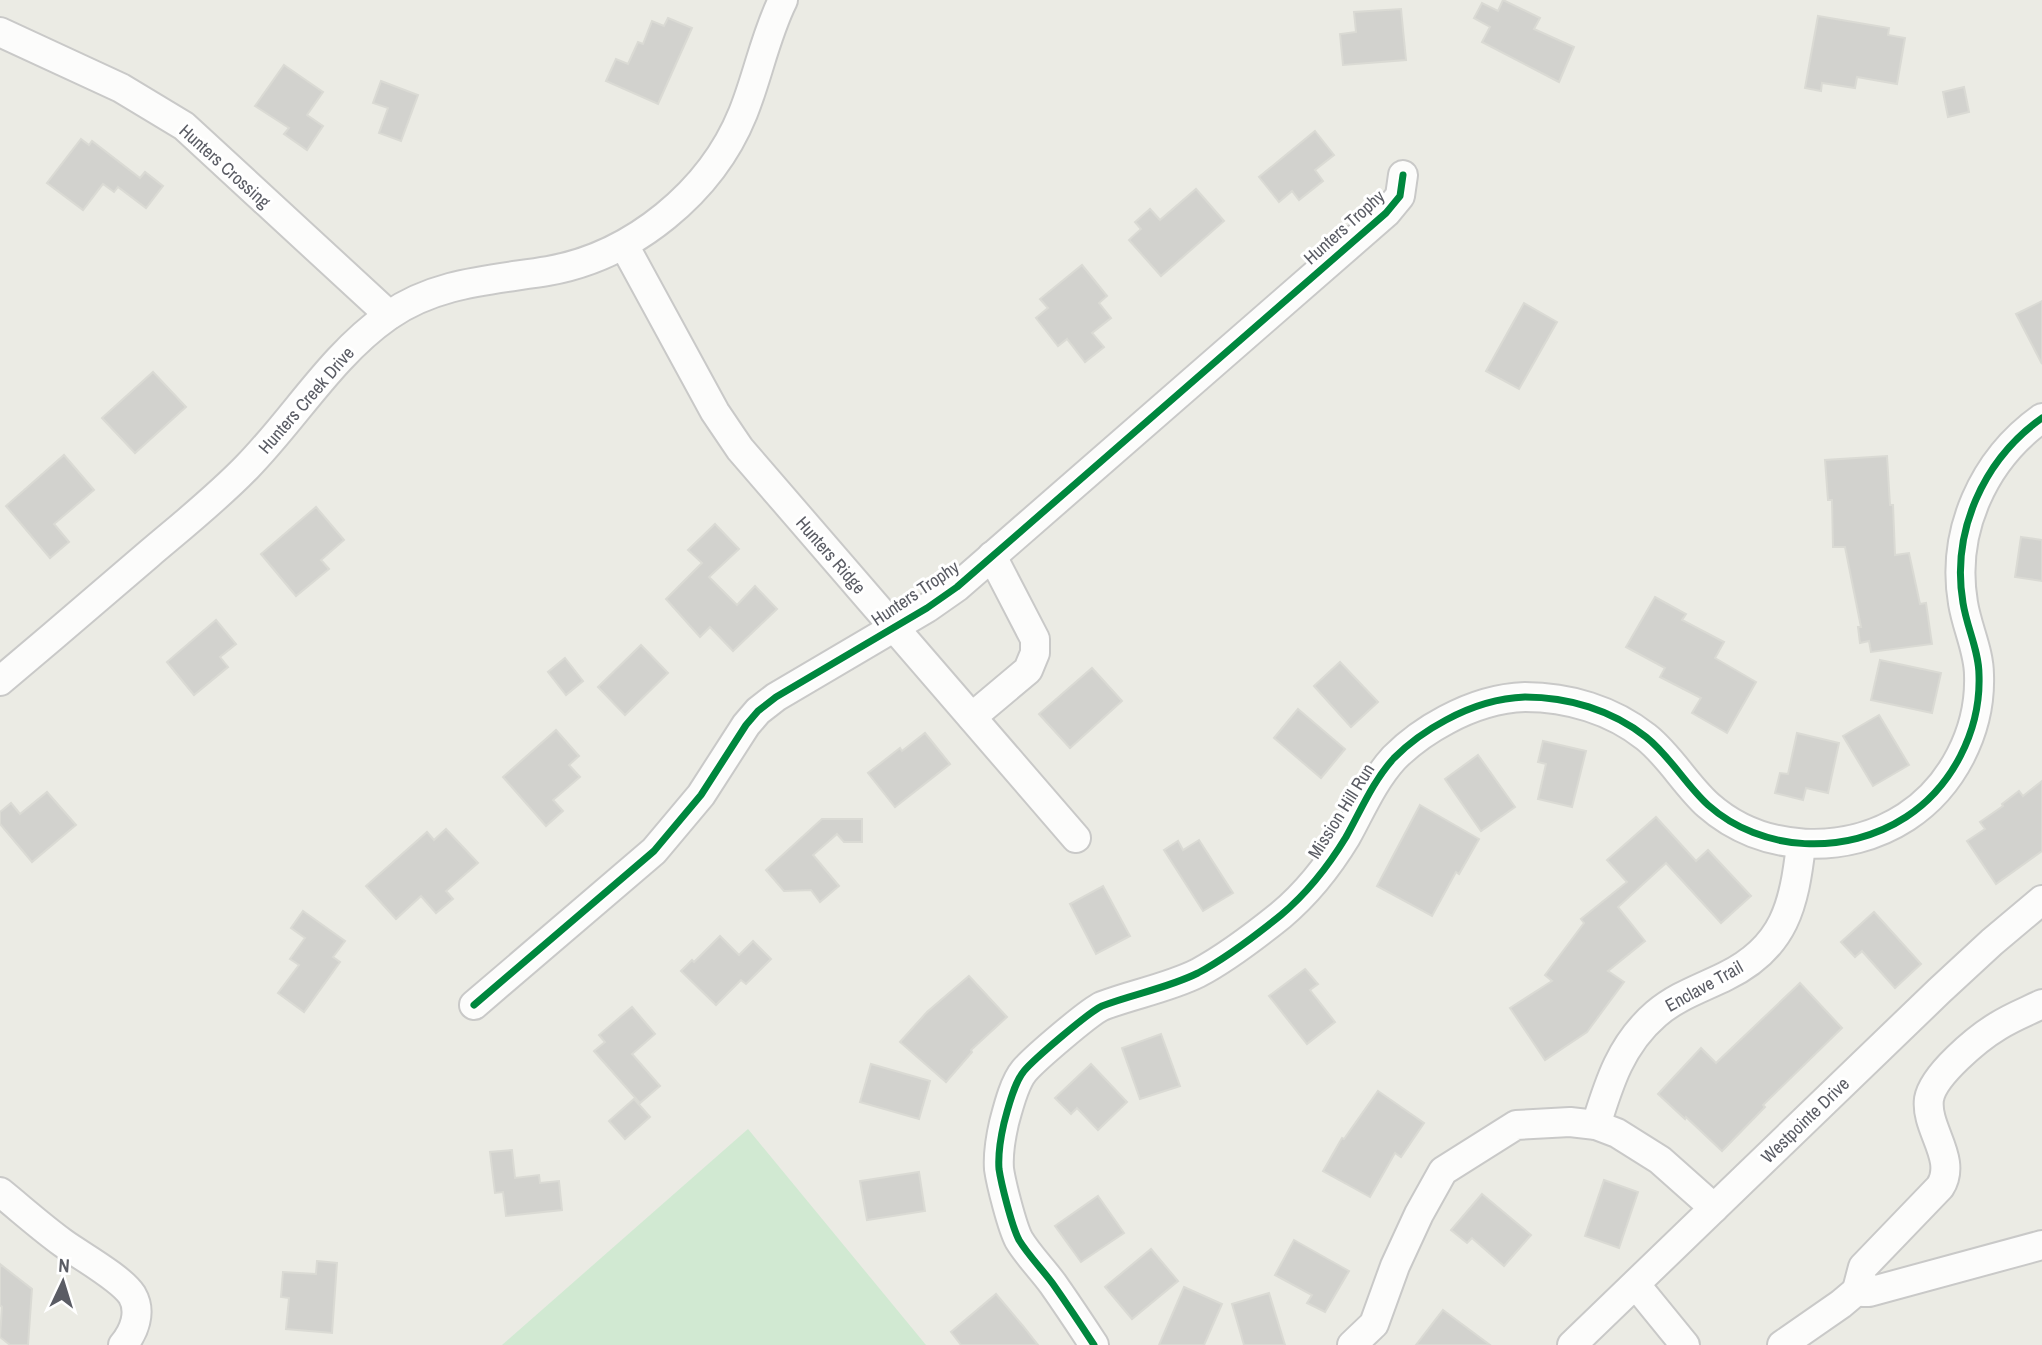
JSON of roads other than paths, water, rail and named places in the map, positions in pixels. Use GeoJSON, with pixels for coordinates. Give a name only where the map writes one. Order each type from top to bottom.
{"type":"FeatureCollection","features":[{"type":"Feature","properties":{"kind":"street","name":"Hunters Creek Drive"},"geometry":{"type":"LineString","coordinates":[[0,681],[218,495],[276,436],[350,347],[390,315],[435,292],[459,284],[576,265],[624,245],[667,214],[715,164],[733,136],[783,0]]}},
{"type":"Feature","properties":{"kind":"street","name":"Hunters Crossing"},"geometry":{"type":"LineString","coordinates":[[0,32],[121,88],[184,126],[390,315]]}},
{"type":"Feature","properties":{"kind":"street","name":"Hunters Trophy"},"geometry":{"type":"LineString","coordinates":[[474,1005],[672,832],[701,795],[731,747],[758,711],[776,697],[957,587],[1386,213],[1400,196],[1403,175]]}},
{"type":"Feature","properties":{"kind":"street","name":"Hunters Ridge"},"geometry":{"type":"LineString","coordinates":[[624,245],[715,412],[734,441],[1076,838]]}},
{"type":"Feature","properties":{"kind":"street","name":"Mission Hill Run"},"geometry":{"type":"LineString","coordinates":[[1094,1345],[1017,1237],[999,1166],[1004,1122],[1021,1073],[1096,1008],[1194,975],[1227,956],[1287,910],[1328,863],[1373,787],[1392,761],[1412,741],[1464,710],[1492,702],[1523,697],[1557,699],[1590,706],[1622,721],[1647,738],[1709,806],[1736,824],[1768,838],[1801,845],[1845,842],[1892,826],[1929,799],[1947,778],[1960,757],[1975,718],[1979,676],[1961,582],[1964,534],[1982,485],[1996,464],[2012,445],[2042,418]]}},
{"type":"Feature","properties":{"kind":"street"},"geometry":{"type":"LineString","coordinates":[[972,718],[1028,670],[1035,653],[1035,639],[992,556]]}},
{"type":"Feature","properties":{"kind":"street","name":"Enclave Trail"},"geometry":{"type":"LineString","coordinates":[[1596,1125],[1614,1068],[1639,1031],[1677,999],[1745,965],[1776,935],[1787,917],[1793,896],[1801,845]]}},
{"type":"Feature","properties":{"kind":"street","name":"Westpointe Drive"},"geometry":{"type":"LineString","coordinates":[[1572,1345],[1992,942],[2042,900]]}},
{"type":"Feature","properties":{"kind":"street"},"geometry":{"type":"LineString","coordinates":[[2042,1004],[1983,1036],[1961,1055],[1935,1084],[1929,1098],[1930,1111],[1944,1157],[1945,1178],[1940,1187],[1863,1267],[1858,1280],[1863,1292],[1869,1292],[2042,1245]]}},
{"type":"Feature","properties":{"kind":"street"},"geometry":{"type":"LineString","coordinates":[[1352,1345],[1374,1324],[1395,1266],[1443,1171],[1516,1125],[1570,1122],[1596,1125],[1642,1146],[1671,1168],[1714,1208]]}},
{"type":"Feature","properties":{"kind":"street"},"geometry":{"type":"LineString","coordinates":[[0,1192],[62,1243],[125,1287],[135,1303],[136,1314],[131,1335],[123,1345]]}},
{"type":"Feature","properties":{"kind":"street"},"geometry":{"type":"LineString","coordinates":[[1636,1284],[1685,1345]]}},
{"type":"Feature","properties":{"kind":"street"},"geometry":{"type":"LineString","coordinates":[[1782,1345],[1860,1288]]}}]}
